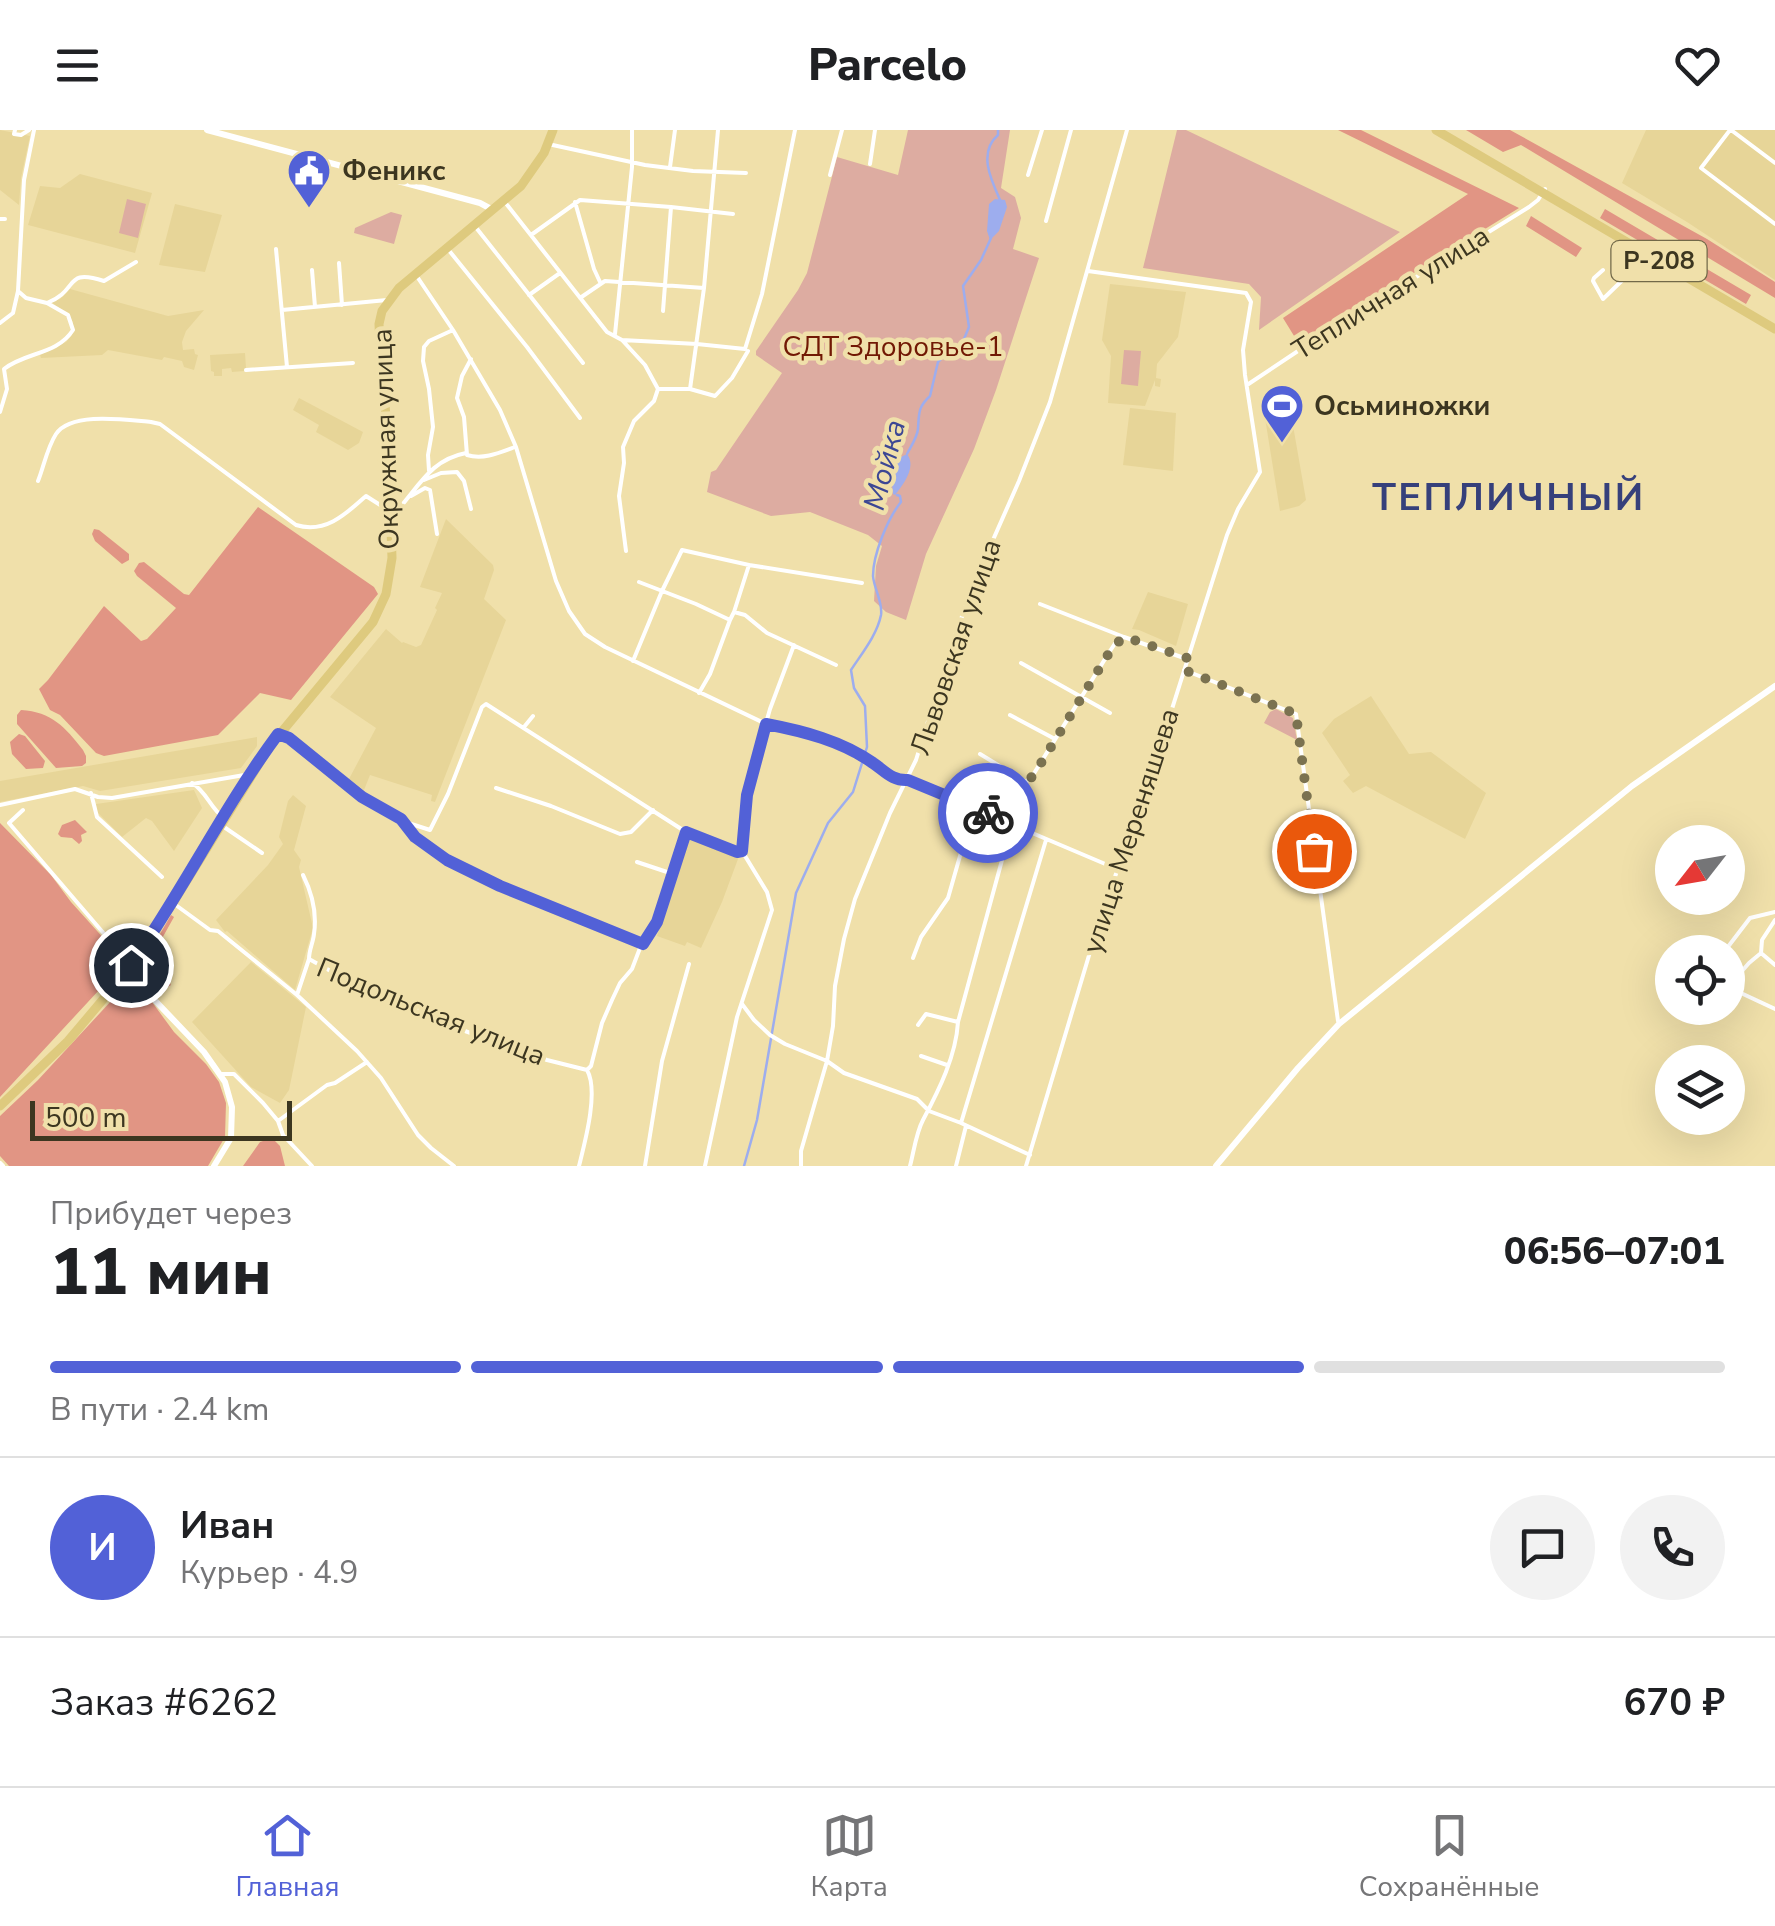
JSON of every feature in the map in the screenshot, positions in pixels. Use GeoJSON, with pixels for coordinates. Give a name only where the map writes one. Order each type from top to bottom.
{"type":"FeatureCollection","features":[{"type":"Feature","properties":{"kind":"main road","name":"Окружная улица"},"geometry":{"type":"LineString","coordinates":[[0,1106],[68,1041],[128,964],[173,903],[278,734],[353,649],[378,614],[392,558],[379,324],[382,312],[388,300],[416,274],[521,186],[553,130]]}},
{"type":"Feature","properties":{"kind":"main road","name":"Р-208"},"geometry":{"type":"LineString","coordinates":[[1425,130],[1462,146]]}},
{"type":"Feature","properties":{"kind":"main road","name":"Р-208"},"geometry":{"type":"LineString","coordinates":[[1436,130],[1544,190]]}},
{"type":"Feature","properties":{"kind":"main road","name":"Р-208"},"geometry":{"type":"LineString","coordinates":[[1448,130],[1775,327]]}},
{"type":"Feature","properties":{"kind":"street"},"geometry":{"type":"LineString","coordinates":[[14,132],[21,136],[32,130]]}},
{"type":"Feature","properties":{"kind":"street"},"geometry":{"type":"LineString","coordinates":[[0,323],[13,313],[18,291],[24,180],[32,130]]}},
{"type":"Feature","properties":{"kind":"street"},"geometry":{"type":"LineString","coordinates":[[207,130],[494,210]]}},
{"type":"Feature","properties":{"kind":"street"},"geometry":{"type":"LineString","coordinates":[[615,337],[632,130]]}},
{"type":"Feature","properties":{"kind":"street"},"geometry":{"type":"LineString","coordinates":[[670,167],[676,130]]}},
{"type":"Feature","properties":{"kind":"street"},"geometry":{"type":"LineString","coordinates":[[690,389],[704,288],[718,130]]}},
{"type":"Feature","properties":{"kind":"street"},"geometry":{"type":"LineString","coordinates":[[658,389],[690,389],[715,396],[732,378],[746,350],[762,294],[795,130]]}},
{"type":"Feature","properties":{"kind":"street"},"geometry":{"type":"LineString","coordinates":[[830,175],[842,130]]}},
{"type":"Feature","properties":{"kind":"street"},"geometry":{"type":"LineString","coordinates":[[870,164],[876,130]]}},
{"type":"Feature","properties":{"kind":"street"},"geometry":{"type":"LineString","coordinates":[[1028,175],[1042,130]]}},
{"type":"Feature","properties":{"kind":"street"},"geometry":{"type":"LineString","coordinates":[[1046,221],[1071,130]]}},
{"type":"Feature","properties":{"kind":"street","name":"Львовская улица"},"geometry":{"type":"LineString","coordinates":[[801,1166],[801,1151],[827,1061],[836,986],[855,899],[924,740],[974,583],[1050,402],[1128,130]]}},
{"type":"Feature","properties":{"kind":"street"},"geometry":{"type":"LineString","coordinates":[[1775,162],[1730,130],[1701,168],[1775,224]]}},
{"type":"Feature","properties":{"kind":"street"},"geometry":{"type":"LineString","coordinates":[[548,144],[694,171],[746,172]]}},
{"type":"Feature","properties":{"kind":"street","name":"Тепличная улица"},"geometry":{"type":"LineString","coordinates":[[1247,385],[1529,207],[1544,190]]}},
{"type":"Feature","properties":{"kind":"street"},"geometry":{"type":"LineString","coordinates":[[531,236],[575,202],[584,200],[734,214]]}},
{"type":"Feature","properties":{"kind":"street"},"geometry":{"type":"LineString","coordinates":[[504,201],[602,328],[615,337],[746,350]]}},
{"type":"Feature","properties":{"kind":"street"},"geometry":{"type":"LineString","coordinates":[[575,202],[600,282]]}},
{"type":"Feature","properties":{"kind":"street"},"geometry":{"type":"LineString","coordinates":[[663,310],[671,207]]}},
{"type":"Feature","properties":{"kind":"street"},"geometry":{"type":"LineString","coordinates":[[474,226],[583,363]]}},
{"type":"Feature","properties":{"kind":"street"},"geometry":{"type":"LineString","coordinates":[[447,248],[580,418]]}},
{"type":"Feature","properties":{"kind":"street"},"geometry":{"type":"LineString","coordinates":[[276,249],[286,367]]}},
{"type":"Feature","properties":{"kind":"street"},"geometry":{"type":"LineString","coordinates":[[1603,270],[1593,282],[1604,298],[1634,269],[1644,250]]}},
{"type":"Feature","properties":{"kind":"street"},"geometry":{"type":"LineString","coordinates":[[47,302],[59,298],[77,276],[104,281],[136,262]]}},
{"type":"Feature","properties":{"kind":"street"},"geometry":{"type":"LineString","coordinates":[[339,263],[342,305]]}},
{"type":"Feature","properties":{"kind":"street"},"geometry":{"type":"LineString","coordinates":[[312,270],[315,307]]}},
{"type":"Feature","properties":{"kind":"street"},"geometry":{"type":"LineString","coordinates":[[1087,271],[1246,292],[1251,302],[1243,350],[1247,385]]}},
{"type":"Feature","properties":{"kind":"street"},"geometry":{"type":"LineString","coordinates":[[530,295],[560,273]]}},
{"type":"Feature","properties":{"kind":"street"},"geometry":{"type":"LineString","coordinates":[[416,274],[494,395],[516,447],[556,582],[585,634],[766,724],[844,746],[895,779],[908,780],[1117,869]]}},
{"type":"Feature","properties":{"kind":"street"},"geometry":{"type":"LineString","coordinates":[[580,298],[600,282],[704,288]]}},
{"type":"Feature","properties":{"kind":"street"},"geometry":{"type":"LineString","coordinates":[[0,412],[6,389],[4,369],[50,350],[71,334],[68,315],[18,291]]}},
{"type":"Feature","properties":{"kind":"street"},"geometry":{"type":"LineString","coordinates":[[282,310],[388,300]]}},
{"type":"Feature","properties":{"kind":"street"},"geometry":{"type":"LineString","coordinates":[[428,471],[433,427],[424,347],[453,330]]}},
{"type":"Feature","properties":{"kind":"street"},"geometry":{"type":"LineString","coordinates":[[622,340],[645,365],[658,389],[654,401],[634,422],[623,448],[619,496],[626,551]]}},
{"type":"Feature","properties":{"kind":"street"},"geometry":{"type":"LineString","coordinates":[[471,359],[457,398],[464,417],[466,453],[470,457],[490,456],[516,447]]}},
{"type":"Feature","properties":{"kind":"street"},"geometry":{"type":"LineString","coordinates":[[246,370],[354,363]]}},
{"type":"Feature","properties":{"kind":"street","name":"улица Мереняшева"},"geometry":{"type":"LineString","coordinates":[[1026,1166],[1098,922],[1231,524],[1260,472],[1247,385]]}},
{"type":"Feature","properties":{"kind":"street"},"geometry":{"type":"LineString","coordinates":[[38,481],[60,428],[90,418],[151,422],[160,424],[296,525],[308,529],[323,527],[366,496],[390,514],[421,490],[429,489],[437,534]]}},
{"type":"Feature","properties":{"kind":"street"},"geometry":{"type":"LineString","coordinates":[[407,499],[428,471],[466,453]]}},
{"type":"Feature","properties":{"kind":"street"},"geometry":{"type":"LineString","coordinates":[[420,482],[441,472],[457,472],[464,481],[471,509]]}},
{"type":"Feature","properties":{"kind":"street"},"geometry":{"type":"LineString","coordinates":[[633,661],[682,550],[862,583]]}},
{"type":"Feature","properties":{"kind":"street"},"geometry":{"type":"LineString","coordinates":[[699,692],[710,674],[749,565]]}},
{"type":"Feature","properties":{"kind":"street"},"geometry":{"type":"LineString","coordinates":[[639,582],[730,620]]}},
{"type":"Feature","properties":{"kind":"street"},"geometry":{"type":"LineString","coordinates":[[1040,604],[1187,658]]}},
{"type":"Feature","properties":{"kind":"street"},"geometry":{"type":"LineString","coordinates":[[734,612],[745,615],[767,633],[836,665]]}},
{"type":"Feature","properties":{"kind":"street"},"geometry":{"type":"LineString","coordinates":[[910,1166],[922,1122],[942,1082],[958,1034],[1009,823],[1026,782],[1114,645],[1124,638]]}},
{"type":"Feature","properties":{"kind":"street"},"geometry":{"type":"LineString","coordinates":[[706,1166],[742,1003],[772,910],[767,892],[742,851],[747,795],[766,724],[794,645]]}},
{"type":"Feature","properties":{"kind":"street"},"geometry":{"type":"LineString","coordinates":[[1020,663],[1110,713]]}},
{"type":"Feature","properties":{"kind":"street"},"geometry":{"type":"LineString","coordinates":[[1184,670],[1296,714],[1339,1024]]}},
{"type":"Feature","properties":{"kind":"street"},"geometry":{"type":"LineString","coordinates":[[1216,1166],[1339,1024],[1632,786],[1775,686]]}},
{"type":"Feature","properties":{"kind":"street"},"geometry":{"type":"LineString","coordinates":[[402,822],[430,830],[486,704],[686,832],[742,851]]}},
{"type":"Feature","properties":{"kind":"street"},"geometry":{"type":"LineString","coordinates":[[524,726],[533,716]]}},
{"type":"Feature","properties":{"kind":"street"},"geometry":{"type":"LineString","coordinates":[[1010,716],[1055,739]]}},
{"type":"Feature","properties":{"kind":"street"},"geometry":{"type":"LineString","coordinates":[[278,734],[289,738],[362,797],[392,812],[415,837],[447,860],[500,886],[643,944]]}},
{"type":"Feature","properties":{"kind":"street"},"geometry":{"type":"LineString","coordinates":[[980,754],[1026,782]]}},
{"type":"Feature","properties":{"kind":"street"},"geometry":{"type":"LineString","coordinates":[[0,804],[74,789],[112,798],[250,774]]}},
{"type":"Feature","properties":{"kind":"street"},"geometry":{"type":"LineString","coordinates":[[204,792],[208,780]]}},
{"type":"Feature","properties":{"kind":"street"},"geometry":{"type":"LineString","coordinates":[[192,783],[204,792],[222,821],[262,853]]}},
{"type":"Feature","properties":{"kind":"street"},"geometry":{"type":"LineString","coordinates":[[496,788],[620,834],[631,832],[654,810]]}},
{"type":"Feature","properties":{"kind":"street"},"geometry":{"type":"LineString","coordinates":[[90,793],[96,817],[162,878]]}},
{"type":"Feature","properties":{"kind":"street"},"geometry":{"type":"LineString","coordinates":[[913,958],[920,940],[948,898],[974,808]]}},
{"type":"Feature","properties":{"kind":"street"},"geometry":{"type":"LineString","coordinates":[[23,810],[9,823],[221,1074],[232,1108],[230,1138],[214,1166]]}},
{"type":"Feature","properties":{"kind":"street"},"geometry":{"type":"LineString","coordinates":[[579,1166],[586,1140],[592,1080],[587,1070],[602,1022],[620,983],[657,922],[686,832]]}},
{"type":"Feature","properties":{"kind":"street"},"geometry":{"type":"LineString","coordinates":[[956,1166],[964,1124],[1046,838]]}},
{"type":"Feature","properties":{"kind":"street"},"geometry":{"type":"LineString","coordinates":[[637,862],[672,874]]}},
{"type":"Feature","properties":{"kind":"street"},"geometry":{"type":"LineString","coordinates":[[303,875],[314,916],[308,958]]}},
{"type":"Feature","properties":{"kind":"street"},"geometry":{"type":"LineString","coordinates":[[173,903],[210,930],[218,931],[296,994],[367,1062],[418,1135],[454,1166]]}},
{"type":"Feature","properties":{"kind":"street"},"geometry":{"type":"LineString","coordinates":[[1737,935],[1750,918],[1775,912]]}},
{"type":"Feature","properties":{"kind":"street"},"geometry":{"type":"LineString","coordinates":[[1745,967],[1761,953],[1764,936],[1775,920]]}},
{"type":"Feature","properties":{"kind":"street"},"geometry":{"type":"LineString","coordinates":[[1761,953],[1775,965]]}},
{"type":"Feature","properties":{"kind":"street","name":"Подольская улица"},"geometry":{"type":"LineString","coordinates":[[296,994],[308,958],[447,1025],[587,1070]]}},
{"type":"Feature","properties":{"kind":"street"},"geometry":{"type":"LineString","coordinates":[[646,1166],[662,1062],[689,964]]}},
{"type":"Feature","properties":{"kind":"street"},"geometry":{"type":"LineString","coordinates":[[1745,995],[1775,1009]]}},
{"type":"Feature","properties":{"kind":"street"},"geometry":{"type":"LineString","coordinates":[[742,1003],[770,1035],[786,1044],[827,1061],[844,1073],[918,1098],[929,1112],[1030,1155]]}},
{"type":"Feature","properties":{"kind":"street"},"geometry":{"type":"LineString","coordinates":[[918,1026],[926,1014],[958,1022]]}},
{"type":"Feature","properties":{"kind":"street"},"geometry":{"type":"LineString","coordinates":[[921,1056],[947,1065]]}},
{"type":"Feature","properties":{"kind":"street"},"geometry":{"type":"LineString","coordinates":[[278,1121],[367,1062]]}},
{"type":"Feature","properties":{"kind":"street"},"geometry":{"type":"LineString","coordinates":[[221,1074],[234,1074],[278,1121],[283,1135],[312,1166]]}},
{"type":"Feature","properties":{"kind":"shaded area"},"geometry":{"type":"Polygon","coordinates":[[[0,130],[30,136],[19,205],[0,190],[0,130]]]}},
{"type":"Feature","properties":{"kind":"shaded area"},"geometry":{"type":"Polygon","coordinates":[[[1338,130],[1361,130],[1519,208],[1299,344],[1283,318],[1468,194],[1338,130]]]}},
{"type":"Feature","properties":{"kind":"shaded area"},"geometry":{"type":"Polygon","coordinates":[[[1466,130],[1510,130],[1707,239],[1775,282],[1775,298],[1521,145],[1503,152],[1466,130]]]}},
{"type":"Feature","properties":{"kind":"shaded area"},"geometry":{"type":"Polygon","coordinates":[[[1646,130],[1775,130],[1775,280],[1622,183],[1646,130]]]}},
{"type":"Feature","properties":{"kind":"shaded area"},"geometry":{"type":"Polygon","coordinates":[[[80,174],[152,193],[135,253],[28,225],[40,186],[60,188],[80,174]]]}},
{"type":"Feature","properties":{"kind":"shaded area"},"geometry":{"type":"Polygon","coordinates":[[[175,204],[222,215],[205,272],[159,265],[175,204]]]}},
{"type":"Feature","properties":{"kind":"shaded area"},"geometry":{"type":"Polygon","coordinates":[[[1605,209],[1751,295],[1746,304],[1600,218],[1605,209]]]}},
{"type":"Feature","properties":{"kind":"shaded area"},"geometry":{"type":"Polygon","coordinates":[[[1531,216],[1582,248],[1576,257],[1526,226],[1531,216]]]}},
{"type":"Feature","properties":{"kind":"shaded area"},"geometry":{"type":"Polygon","coordinates":[[[1110,284],[1186,292],[1178,337],[1157,364],[1160,387],[1155,386],[1155,380],[1145,406],[1108,403],[1111,356],[1102,340],[1110,284]]]}},
{"type":"Feature","properties":{"kind":"shaded area"},"geometry":{"type":"Polygon","coordinates":[[[70,289],[168,316],[204,310],[182,342],[183,350],[194,349],[198,355],[194,370],[184,367],[182,361],[108,350],[102,355],[41,358],[40,355],[72,335],[69,315],[51,302],[70,289]]]}},
{"type":"Feature","properties":{"kind":"shaded area"},"geometry":{"type":"Polygon","coordinates":[[[245,353],[244,371],[222,369],[222,376],[214,376],[210,355],[245,353]]]}},
{"type":"Feature","properties":{"kind":"shaded area"},"geometry":{"type":"Polygon","coordinates":[[[299,398],[363,432],[359,443],[348,450],[316,432],[319,425],[293,410],[299,398]]]}},
{"type":"Feature","properties":{"kind":"shaded area"},"geometry":{"type":"Polygon","coordinates":[[[1130,408],[1176,413],[1173,471],[1123,465],[1130,408]]]}},
{"type":"Feature","properties":{"kind":"shaded area"},"geometry":{"type":"Polygon","coordinates":[[[1291,414],[1306,500],[1280,511],[1265,418],[1291,414]]]}},
{"type":"Feature","properties":{"kind":"shaded area"},"geometry":{"type":"Polygon","coordinates":[[[258,507],[374,587],[378,594],[291,700],[260,693],[218,735],[104,756],[96,753],[60,715],[50,710],[39,689],[104,606],[141,641],[176,608],[137,576],[134,571],[139,563],[144,562],[189,595],[258,507]]]}},
{"type":"Feature","properties":{"kind":"shaded area"},"geometry":{"type":"Polygon","coordinates":[[[446,519],[493,565],[484,599],[506,620],[435,802],[431,801],[432,795],[370,775],[364,790],[349,779],[376,728],[330,697],[386,629],[402,643],[421,645],[442,593],[420,587],[446,519]]]}},
{"type":"Feature","properties":{"kind":"shaded area"},"geometry":{"type":"Polygon","coordinates":[[[94,529],[129,554],[129,560],[122,564],[95,541],[94,529]]]}},
{"type":"Feature","properties":{"kind":"shaded area"},"geometry":{"type":"Polygon","coordinates":[[[1148,592],[1188,604],[1176,646],[1132,629],[1148,592]]]}},
{"type":"Feature","properties":{"kind":"shaded area"},"geometry":{"type":"Polygon","coordinates":[[[1371,696],[1409,754],[1431,752],[1486,793],[1465,839],[1366,786],[1353,793],[1343,781],[1350,775],[1322,733],[1334,719],[1371,696]]]}},
{"type":"Feature","properties":{"kind":"shaded area"},"geometry":{"type":"Polygon","coordinates":[[[21,710],[57,722],[83,750],[86,763],[56,768],[17,724],[21,710]]]}},
{"type":"Feature","properties":{"kind":"shaded area"},"geometry":{"type":"Polygon","coordinates":[[[19,734],[45,761],[43,768],[26,769],[12,754],[10,742],[19,734]]]}},
{"type":"Feature","properties":{"kind":"shaded area"},"geometry":{"type":"Polygon","coordinates":[[[257,737],[257,746],[241,768],[100,791],[83,786],[0,802],[0,781],[257,737]]]}},
{"type":"Feature","properties":{"kind":"shaded area"},"geometry":{"type":"Polygon","coordinates":[[[194,790],[202,808],[174,851],[152,821],[146,818],[122,837],[97,812],[96,804],[194,790]]]}},
{"type":"Feature","properties":{"kind":"shaded area"},"geometry":{"type":"Polygon","coordinates":[[[293,795],[306,806],[294,850],[301,860],[299,867],[313,928],[295,990],[225,932],[216,920],[283,844],[279,837],[293,795]]]}},
{"type":"Feature","properties":{"kind":"shaded area"},"geometry":{"type":"Polygon","coordinates":[[[75,820],[87,832],[81,835],[79,844],[58,834],[62,825],[75,820]]]}},
{"type":"Feature","properties":{"kind":"shaded area"},"geometry":{"type":"Polygon","coordinates":[[[0,823],[51,875],[125,962],[0,1097],[0,823]]]}},
{"type":"Feature","properties":{"kind":"shaded area"},"geometry":{"type":"Polygon","coordinates":[[[691,836],[735,853],[738,859],[701,948],[657,936],[686,840],[691,836]]]}},
{"type":"Feature","properties":{"kind":"shaded area"},"geometry":{"type":"Polygon","coordinates":[[[171,915],[174,917],[160,942],[170,955],[163,970],[171,985],[161,991],[152,983],[161,978],[148,966],[153,946],[171,915]]]}},
{"type":"Feature","properties":{"kind":"shaded area"},"geometry":{"type":"Polygon","coordinates":[[[251,962],[306,1007],[289,1090],[280,1103],[251,1087],[192,1022],[251,962]]]}},
{"type":"Feature","properties":{"kind":"shaded area"},"geometry":{"type":"Polygon","coordinates":[[[130,984],[152,1002],[219,1082],[226,1103],[225,1137],[208,1166],[9,1166],[0,1156],[0,1116],[130,984]]]}},
{"type":"Feature","properties":{"kind":"shaded area"},"geometry":{"type":"Polygon","coordinates":[[[272,1138],[280,1146],[285,1166],[243,1166],[260,1142],[272,1138]]]}},
{"type":"Feature","properties":{"kind":"green space","name":"СДТ Здоровье-1"},"geometry":{"type":"Polygon","coordinates":[[[908,130],[1010,130],[1001,188],[1015,197],[1021,218],[1013,249],[1039,258],[996,390],[926,554],[906,620],[886,612],[874,601],[876,566],[882,546],[868,535],[810,512],[771,516],[707,492],[711,472],[782,373],[756,355],[756,351],[807,273],[837,157],[898,175],[908,130]]]}},
{"type":"Feature","properties":{"kind":"green space"},"geometry":{"type":"Polygon","coordinates":[[[1177,130],[1186,130],[1400,232],[1259,330],[1261,297],[1249,284],[1143,268],[1177,130]]]}},
{"type":"Feature","properties":{"kind":"green space"},"geometry":{"type":"Polygon","coordinates":[[[127,199],[146,204],[138,238],[119,233],[127,199]]]}},
{"type":"Feature","properties":{"kind":"green space"},"geometry":{"type":"Polygon","coordinates":[[[391,212],[402,215],[394,244],[354,233],[355,228],[391,212]]]}},
{"type":"Feature","properties":{"kind":"green space"},"geometry":{"type":"Polygon","coordinates":[[[1124,350],[1141,351],[1138,386],[1121,384],[1124,350]]]}},
{"type":"Feature","properties":{"kind":"green space"},"geometry":{"type":"Polygon","coordinates":[[[1276,709],[1293,718],[1297,740],[1264,723],[1276,709]]]}},
{"type":"Feature","properties":{"kind":"water"},"geometry":{"type":"Polygon","coordinates":[[[995,199],[1005,200],[1007,207],[999,231],[990,240],[989,204],[995,199]]]}},
{"type":"Feature","properties":{"kind":"water"},"geometry":{"type":"Polygon","coordinates":[[[907,454],[910,470],[895,495],[892,485],[897,459],[907,454]]]}},
{"type":"Feature","properties":{"kind":"waterway","name":"Мойка"},"geometry":{"type":"LineString","coordinates":[[998,130],[987,159],[1001,202]]}},
{"type":"Feature","properties":{"kind":"waterway","name":"Мойка"},"geometry":{"type":"LineString","coordinates":[[907,454],[917,432],[921,407],[930,396],[938,362],[961,346],[969,327],[963,286],[991,238]]}},
{"type":"Feature","properties":{"kind":"waterway","name":"Мойка"},"geometry":{"type":"LineString","coordinates":[[744,1166],[757,1120],[796,893],[828,823],[853,792],[867,747],[865,706],[854,688],[851,670],[873,637],[881,615],[874,567],[882,537],[901,502],[897,495]]}},
{"type":"Feature","properties":{"kind":"way so far"},"geometry":{"type":"LineString","coordinates":[[988,813],[1006,822],[1026,782],[1114,645],[1128,638],[1187,658],[1184,670],[1296,714],[1314,851]]}},
{"type":"Feature","properties":{"kind":"place","name":"Феникс"},"geometry":{"type":"Point","coordinates":[309,209]}},
{"type":"Feature","properties":{"kind":"place","name":"Осьминожки"},"geometry":{"type":"Point","coordinates":[1282,444]}},
{"type":"Feature","properties":{"kind":"district","name":"ТЕПЛИЧНЫЙ"},"geometry":{"type":"Point","coordinates":[1509,497]}},
{"type":"Feature","properties":{"kind":"route"},"geometry":{"type":"LineString","coordinates":[[131,965],[278,734],[289,738],[362,797],[392,812],[415,837],[447,860],[500,886],[643,944],[657,922],[686,832],[742,851],[747,795],[766,724],[844,746],[895,779],[908,780],[988,813]]}}]}
